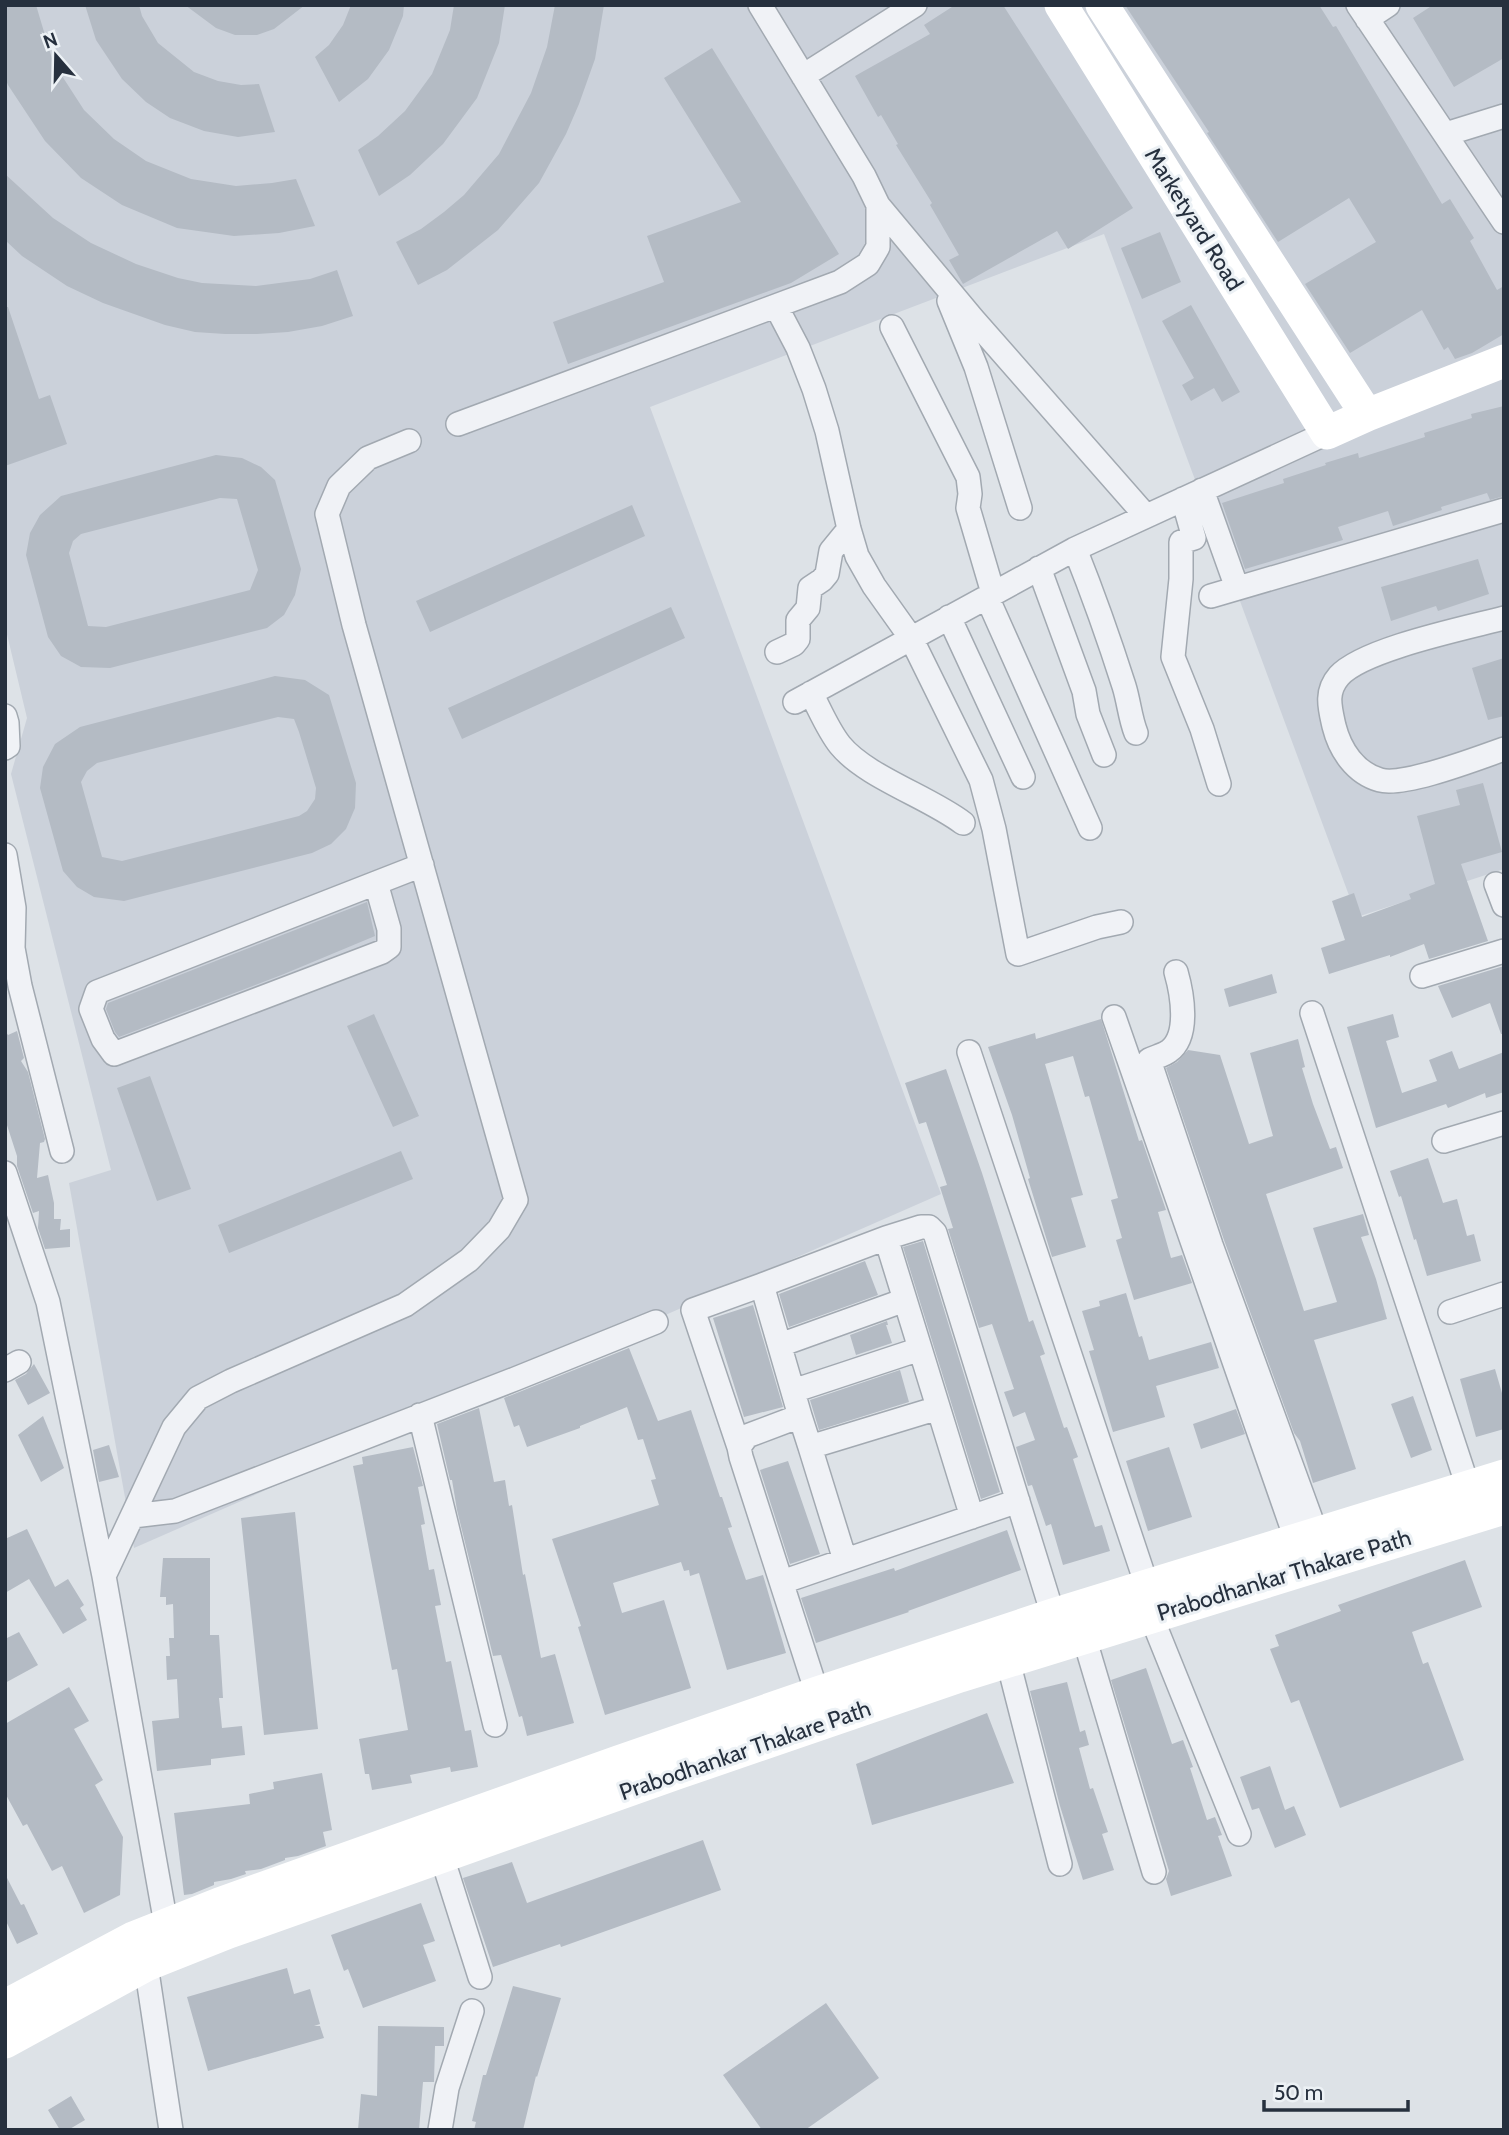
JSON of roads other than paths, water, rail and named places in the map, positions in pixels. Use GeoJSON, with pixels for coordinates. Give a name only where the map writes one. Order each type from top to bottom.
{"type":"FeatureCollection","features":[{"type":"Feature","properties":{"kind":"main road","name":"Marketyard Road"},"geometry":{"type":"LineString","coordinates":[[1061,5],[1327,433]]}},
{"type":"Feature","properties":{"kind":"main road","name":"Marketyard Road"},"geometry":{"type":"LineString","coordinates":[[1102,5],[1367,415]]}},
{"type":"Feature","properties":{"kind":"main road"},"geometry":{"type":"LineString","coordinates":[[1327,433],[1504,361]]}},
{"type":"Feature","properties":{"kind":"main road","name":"Prabodhankar Thakare Path"},"geometry":{"type":"LineString","coordinates":[[5,2006],[133,1938],[232,1899],[817,1693],[956,1662],[1008,1661],[1084,1637],[1149,1601],[1306,1536],[1504,1476]]}},
{"type":"Feature","properties":{"kind":"main road","name":"Prabodhankar Thakare Path"},"geometry":{"type":"LineString","coordinates":[[5,2042],[146,1965],[229,1932],[690,1769],[956,1662],[1053,1615],[1149,1601],[1504,1508]]}},
{"type":"Feature","properties":{"kind":"street"},"geometry":{"type":"LineString","coordinates":[[760,5],[864,176],[878,205],[1146,516]]}},
{"type":"Feature","properties":{"kind":"street"},"geometry":{"type":"LineString","coordinates":[[803,76],[915,5]]}},
{"type":"Feature","properties":{"kind":"street"},"geometry":{"type":"LineString","coordinates":[[1388,5],[1362,12],[1504,222]]}},
{"type":"Feature","properties":{"kind":"street"},"geometry":{"type":"LineString","coordinates":[[1446,134],[1504,116]]}},
{"type":"Feature","properties":{"kind":"street"},"geometry":{"type":"LineString","coordinates":[[458,424],[840,282],[868,264],[878,247],[878,205]]}},
{"type":"Feature","properties":{"kind":"street"},"geometry":{"type":"LineString","coordinates":[[950,291],[948,299],[976,367],[1020,508]]}},
{"type":"Feature","properties":{"kind":"street"},"geometry":{"type":"LineString","coordinates":[[776,306],[798,348],[814,389],[827,431],[857,556],[874,586],[911,638],[981,780],[994,829],[1018,954],[1097,927],[1121,922]]}},
{"type":"Feature","properties":{"kind":"street"},"geometry":{"type":"LineString","coordinates":[[892,327],[968,477],[968,508],[990,595],[1090,828]]}},
{"type":"Feature","properties":{"kind":"street"},"geometry":{"type":"LineString","coordinates":[[963,823],[944,808],[864,765],[840,745],[803,697],[1075,549],[1327,433]]}},
{"type":"Feature","properties":{"kind":"street"},"geometry":{"type":"LineString","coordinates":[[104,1576],[174,1427],[198,1398],[405,1305],[468,1260],[499,1229],[516,1200],[354,625],[327,514],[339,486],[368,458],[409,441]]}},
{"type":"Feature","properties":{"kind":"street"},"geometry":{"type":"LineString","coordinates":[[1192,494],[1237,588]]}},
{"type":"Feature","properties":{"kind":"street"},"geometry":{"type":"LineString","coordinates":[[1192,494],[1194,538],[1181,542],[1181,579],[1173,657],[1202,729],[1219,784]]}},
{"type":"Feature","properties":{"kind":"street"},"geometry":{"type":"LineString","coordinates":[[1211,596],[1504,510]]}},
{"type":"Feature","properties":{"kind":"street"},"geometry":{"type":"LineString","coordinates":[[777,652],[798,639],[798,620],[808,608],[810,588],[827,574],[831,551],[849,529]]}},
{"type":"Feature","properties":{"kind":"street"},"geometry":{"type":"LineString","coordinates":[[1075,549],[1100,610],[1136,733]]}},
{"type":"Feature","properties":{"kind":"street"},"geometry":{"type":"LineString","coordinates":[[1039,568],[1084,691],[1088,714],[1104,755]]}},
{"type":"Feature","properties":{"kind":"street"},"geometry":{"type":"LineString","coordinates":[[949,617],[1023,777]]}},
{"type":"Feature","properties":{"kind":"street"},"geometry":{"type":"LineString","coordinates":[[1504,618],[1368,656],[1339,676],[1328,699],[1338,741],[1355,767],[1381,780],[1403,779],[1449,768],[1504,749]]}},
{"type":"Feature","properties":{"kind":"street"},"geometry":{"type":"LineString","coordinates":[[5,716],[8,723],[8,746],[5,748]]}},
{"type":"Feature","properties":{"kind":"street"},"geometry":{"type":"LineString","coordinates":[[5,855],[13,908],[13,948],[20,986],[62,1151]]}},
{"type":"Feature","properties":{"kind":"street"},"geometry":{"type":"LineString","coordinates":[[376,883],[389,929],[389,947],[382,952],[114,1054],[103,1039],[91,1009],[97,992],[422,865]]}},
{"type":"Feature","properties":{"kind":"street"},"geometry":{"type":"LineString","coordinates":[[1422,976],[1504,951]]}},
{"type":"Feature","properties":{"kind":"street"},"geometry":{"type":"LineString","coordinates":[[1177,972],[1181,989],[1183,1030],[1171,1051],[1149,1060],[1306,1536]]}},
{"type":"Feature","properties":{"kind":"street"},"geometry":{"type":"LineString","coordinates":[[1312,1013],[1468,1487]]}},
{"type":"Feature","properties":{"kind":"street"},"geometry":{"type":"LineString","coordinates":[[1114,1017],[1306,1536]]}},
{"type":"Feature","properties":{"kind":"street"},"geometry":{"type":"LineString","coordinates":[[969,1052],[1149,1601],[1239,1834]]}},
{"type":"Feature","properties":{"kind":"street"},"geometry":{"type":"LineString","coordinates":[[1444,1141],[1504,1123]]}},
{"type":"Feature","properties":{"kind":"street"},"geometry":{"type":"LineString","coordinates":[[5,1173],[48,1302],[104,1576],[166,1924]]}},
{"type":"Feature","properties":{"kind":"street"},"geometry":{"type":"LineString","coordinates":[[817,1693],[693,1310],[886,1238],[921,1227],[929,1227],[935,1233],[1053,1615]]}},
{"type":"Feature","properties":{"kind":"street"},"geometry":{"type":"LineString","coordinates":[[886,1238],[972,1517]]}},
{"type":"Feature","properties":{"kind":"street"},"geometry":{"type":"LineString","coordinates":[[762,1285],[845,1560]]}},
{"type":"Feature","properties":{"kind":"street"},"geometry":{"type":"LineString","coordinates":[[1450,1312],[1504,1294]]}},
{"type":"Feature","properties":{"kind":"street"},"geometry":{"type":"LineString","coordinates":[[780,1345],[905,1300]]}},
{"type":"Feature","properties":{"kind":"street"},"geometry":{"type":"LineString","coordinates":[[133,1516],[175,1511],[656,1322]]}},
{"type":"Feature","properties":{"kind":"street"},"geometry":{"type":"LineString","coordinates":[[793,1391],[920,1349]]}},
{"type":"Feature","properties":{"kind":"street"},"geometry":{"type":"LineString","coordinates":[[810,1447],[937,1408]]}},
{"type":"Feature","properties":{"kind":"street"},"geometry":{"type":"LineString","coordinates":[[419,1415],[495,1725]]}},
{"type":"Feature","properties":{"kind":"street"},"geometry":{"type":"LineString","coordinates":[[739,1447],[747,1436],[800,1416]]}},
{"type":"Feature","properties":{"kind":"street"},"geometry":{"type":"LineString","coordinates":[[782,1582],[1018,1501]]}},
{"type":"Feature","properties":{"kind":"street"},"geometry":{"type":"LineString","coordinates":[[1084,1637],[1154,1872]]}},
{"type":"Feature","properties":{"kind":"street"},"geometry":{"type":"LineString","coordinates":[[1008,1661],[1060,1864]]}},
{"type":"Feature","properties":{"kind":"street"},"geometry":{"type":"LineString","coordinates":[[442,1857],[480,1976]]}},
{"type":"Feature","properties":{"kind":"street"},"geometry":{"type":"LineString","coordinates":[[146,1965],[171,2130]]}},
{"type":"Feature","properties":{"kind":"street"},"geometry":{"type":"LineString","coordinates":[[440,2130],[447,2088],[472,2011]]}}]}
